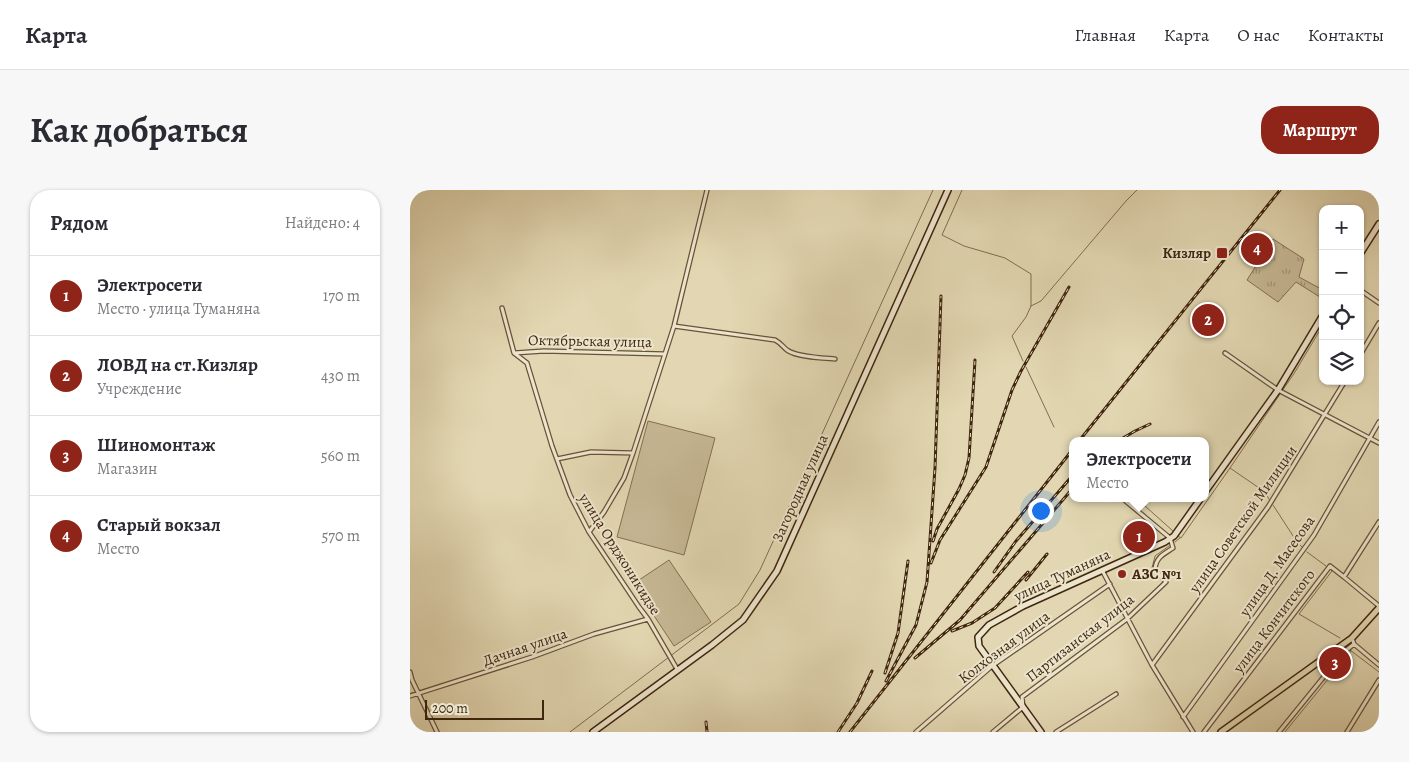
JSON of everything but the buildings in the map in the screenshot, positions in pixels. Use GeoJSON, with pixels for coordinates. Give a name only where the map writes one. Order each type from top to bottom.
{"type":"FeatureCollection","features":[{"type":"Feature","properties":{"kind":"main road","name":"Загородная улица"},"geometry":{"type":"LineString","coordinates":[[592,732],[677,669],[712,646],[743,620],[777,571],[948,190]]}},
{"type":"Feature","properties":{"kind":"main road"},"geometry":{"type":"LineString","coordinates":[[1363,250],[1379,224]]}},
{"type":"Feature","properties":{"kind":"main road"},"geometry":{"type":"LineString","coordinates":[[1209,486],[1278,390],[1319,323]]}},
{"type":"Feature","properties":{"kind":"main road","name":"улица Туманяна"},"geometry":{"type":"LineString","coordinates":[[992,666],[979,646],[978,637],[989,625],[1023,606],[1174,536],[1198,502]]}},
{"type":"Feature","properties":{"kind":"main road"},"geometry":{"type":"LineString","coordinates":[[1221,732],[1352,638],[1379,607]]}},
{"type":"Feature","properties":{"kind":"main road"},"geometry":{"type":"LineString","coordinates":[[992,666],[1041,732]]}},
{"type":"Feature","properties":{"kind":"street"},"geometry":{"type":"LineString","coordinates":[[590,532],[624,478],[633,453],[674,326],[707,190]]}},
{"type":"Feature","properties":{"kind":"street"},"geometry":{"type":"LineString","coordinates":[[1364,293],[1379,303]]}},
{"type":"Feature","properties":{"kind":"street","name":"улица Орджоникидзе"},"geometry":{"type":"LineString","coordinates":[[502,308],[514,353],[526,363],[552,446],[570,495],[590,532],[638,607],[648,619],[677,669]]}},
{"type":"Feature","properties":{"kind":"street"},"geometry":{"type":"LineString","coordinates":[[1364,349],[1379,323]]}},
{"type":"Feature","properties":{"kind":"street"},"geometry":{"type":"LineString","coordinates":[[674,326],[775,340],[788,351],[835,359]]}},
{"type":"Feature","properties":{"kind":"street","name":"Октябрьская улица"},"geometry":{"type":"LineString","coordinates":[[514,353],[544,350],[665,354]]}},
{"type":"Feature","properties":{"kind":"street"},"geometry":{"type":"LineString","coordinates":[[1225,353],[1278,390],[1379,443]]}},
{"type":"Feature","properties":{"kind":"street","name":"улица Советской Милиции"},"geometry":{"type":"LineString","coordinates":[[1152,665],[1268,507],[1343,385]]}},
{"type":"Feature","properties":{"kind":"street","name":"улица Д. Масесова"},"geometry":{"type":"LineString","coordinates":[[1183,717],[1314,535],[1379,422]]}},
{"type":"Feature","properties":{"kind":"street"},"geometry":{"type":"LineString","coordinates":[[557,458],[591,452],[633,453]]}},
{"type":"Feature","properties":{"kind":"street"},"geometry":{"type":"LineString","coordinates":[[1127,502],[1170,538]]}},
{"type":"Feature","properties":{"kind":"street"},"geometry":{"type":"LineString","coordinates":[[1379,522],[1344,577],[1379,607]]}},
{"type":"Feature","properties":{"kind":"street","name":"Партизанская улица"},"geometry":{"type":"LineString","coordinates":[[993,732],[1023,707],[1022,696],[1127,619],[1166,582],[1155,569],[1155,563],[1158,558],[1173,548],[1170,538]]}},
{"type":"Feature","properties":{"kind":"street","name":"улица Кончитского"},"geometry":{"type":"LineString","coordinates":[[1204,732],[1330,566],[1344,577]]}},
{"type":"Feature","properties":{"kind":"street"},"geometry":{"type":"LineString","coordinates":[[1102,570],[1152,665],[1192,732]]}},
{"type":"Feature","properties":{"kind":"street","name":"Колхозная улица"},"geometry":{"type":"LineString","coordinates":[[916,732],[992,666],[1110,584]]}},
{"type":"Feature","properties":{"kind":"street","name":"Дачная улица"},"geometry":{"type":"LineString","coordinates":[[410,696],[532,657],[594,634],[648,619]]}},
{"type":"Feature","properties":{"kind":"street"},"geometry":{"type":"LineString","coordinates":[[1352,638],[1354,644],[1379,665]]}},
{"type":"Feature","properties":{"kind":"street"},"geometry":{"type":"LineString","coordinates":[[1279,732],[1344,652],[1354,644]]}},
{"type":"Feature","properties":{"kind":"street"},"geometry":{"type":"LineString","coordinates":[[410,672],[437,732]]}},
{"type":"Feature","properties":{"kind":"street"},"geometry":{"type":"LineString","coordinates":[[1347,732],[1379,680]]}},
{"type":"Feature","properties":{"kind":"street"},"geometry":{"type":"LineString","coordinates":[[1056,732],[1116,694]]}},
{"type":"Feature","properties":{"kind":"green space"},"geometry":{"type":"Polygon","coordinates":[[[1273,239],[1304,259],[1299,277],[1319,288],[1319,296],[1296,282],[1278,302],[1247,280],[1273,239]]]}},
{"type":"Feature","properties":{"kind":"green space"},"geometry":{"type":"Polygon","coordinates":[[[648,421],[715,438],[684,555],[617,537],[648,421]]]}},
{"type":"Feature","properties":{"kind":"green space"},"geometry":{"type":"Polygon","coordinates":[[[669,560],[711,622],[674,646],[633,584],[669,560]]]}},
{"type":"Feature","properties":{"kind":"waterway"},"geometry":{"type":"LineString","coordinates":[[570,732],[739,604],[760,570],[933,190]]}},
{"type":"Feature","properties":{"kind":"waterway"},"geometry":{"type":"LineString","coordinates":[[962,190],[942,235],[964,246],[1005,258],[1031,274],[1031,306],[1026,317],[1012,336],[1023,361]]}},
{"type":"Feature","properties":{"kind":"waterway"},"geometry":{"type":"LineString","coordinates":[[1031,306],[1041,301],[1137,190]]}},
{"type":"Feature","properties":{"kind":"waterway"},"geometry":{"type":"LineString","coordinates":[[1230,468],[1295,372],[1319,332]]}},
{"type":"Feature","properties":{"kind":"waterway"},"geometry":{"type":"LineString","coordinates":[[1026,367],[1054,427]]}},
{"type":"Feature","properties":{"kind":"waterway"},"geometry":{"type":"LineString","coordinates":[[1209,498],[1230,468],[1265,492],[1269,499]]}},
{"type":"Feature","properties":{"kind":"waterway"},"geometry":{"type":"LineString","coordinates":[[1140,502],[1173,531]]}},
{"type":"Feature","properties":{"kind":"waterway"},"geometry":{"type":"LineString","coordinates":[[1178,536],[1181,538],[1206,502]]}},
{"type":"Feature","properties":{"kind":"waterway"},"geometry":{"type":"LineString","coordinates":[[1273,505],[1302,547]]}},
{"type":"Feature","properties":{"kind":"waterway"},"geometry":{"type":"LineString","coordinates":[[1175,542],[1180,538]]}},
{"type":"Feature","properties":{"kind":"waterway"},"geometry":{"type":"LineString","coordinates":[[1155,577],[1151,572],[1155,556],[1169,546]]}},
{"type":"Feature","properties":{"kind":"waterway"},"geometry":{"type":"LineString","coordinates":[[1307,552],[1326,566]]}},
{"type":"Feature","properties":{"kind":"waterway"},"geometry":{"type":"LineString","coordinates":[[1331,570],[1299,614],[1340,638]]}},
{"type":"Feature","properties":{"kind":"waterway"},"geometry":{"type":"LineString","coordinates":[[1350,650],[1379,672]]}},
{"type":"Feature","properties":{"kind":"waterway"},"geometry":{"type":"LineString","coordinates":[[1285,732],[1351,651]]}},
{"type":"Feature","properties":{"kind":"railway"},"geometry":{"type":"LineString","coordinates":[[1082,437],[1280,190]]}},
{"type":"Feature","properties":{"kind":"railway"},"geometry":{"type":"LineString","coordinates":[[931,563],[940,540],[986,467],[1012,390],[1069,287]]}},
{"type":"Feature","properties":{"kind":"railway"},"geometry":{"type":"LineString","coordinates":[[886,681],[916,625],[927,582],[935,468],[941,296]]}},
{"type":"Feature","properties":{"kind":"railway"},"geometry":{"type":"LineString","coordinates":[[933,541],[937,529],[959,489],[969,458],[975,360]]}},
{"type":"Feature","properties":{"kind":"railway"},"geometry":{"type":"LineString","coordinates":[[1125,437],[1150,424]]}},
{"type":"Feature","properties":{"kind":"railway"},"geometry":{"type":"LineString","coordinates":[[850,732],[1069,454]]}},
{"type":"Feature","properties":{"kind":"railway"},"geometry":{"type":"LineString","coordinates":[[994,572],[1016,541],[1069,480]]}},
{"type":"Feature","properties":{"kind":"railway"},"geometry":{"type":"LineString","coordinates":[[915,658],[960,620],[1069,493]]}},
{"type":"Feature","properties":{"kind":"railway"},"geometry":{"type":"LineString","coordinates":[[1026,580],[1047,554]]}},
{"type":"Feature","properties":{"kind":"railway"},"geometry":{"type":"LineString","coordinates":[[885,673],[898,633],[908,561]]}},
{"type":"Feature","properties":{"kind":"railway"},"geometry":{"type":"LineString","coordinates":[[952,631],[972,623],[995,608],[1028,572]]}},
{"type":"Feature","properties":{"kind":"railway"},"geometry":{"type":"LineString","coordinates":[[838,732],[857,703],[872,671]]}},
{"type":"Feature","properties":{"kind":"railway"},"geometry":{"type":"LineString","coordinates":[[706,722],[707,732]]}},
{"type":"Feature","properties":{"kind":"place","name":"Старый вокзал"},"geometry":{"type":"Point","coordinates":[1257,249]}},
{"type":"Feature","properties":{"kind":"place","name":"Кизляр"},"geometry":{"type":"Point","coordinates":[1222,253]}},
{"type":"Feature","properties":{"kind":"place","name":"ЛОВД на ст.Кизляр"},"geometry":{"type":"Point","coordinates":[1208,320]}},
{"type":"Feature","properties":{"kind":"place","name":"Электросети"},"geometry":{"type":"Point","coordinates":[1139,537]}},
{"type":"Feature","properties":{"kind":"place","name":"АЗС №1"},"geometry":{"type":"Point","coordinates":[1122,574]}},
{"type":"Feature","properties":{"kind":"place","name":"Шиномонтаж"},"geometry":{"type":"Point","coordinates":[1335,663]}}]}
